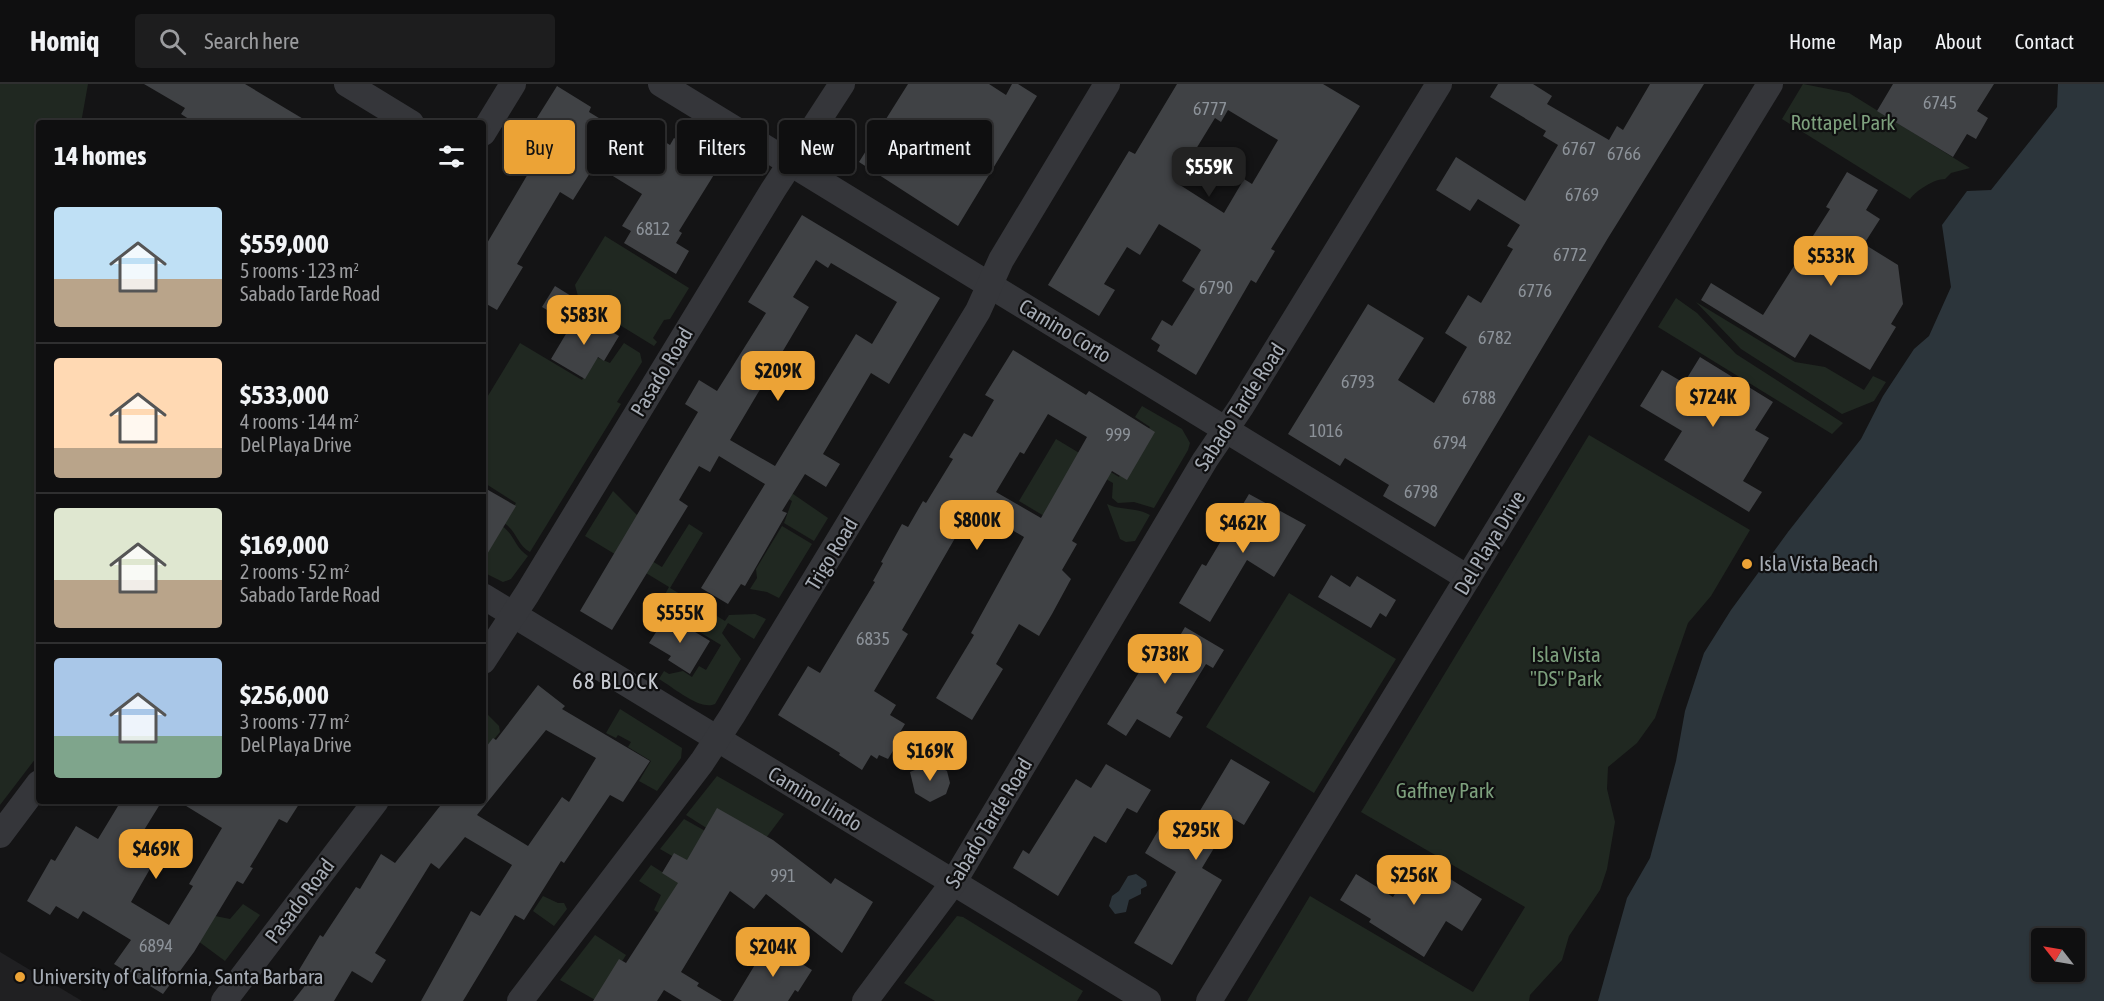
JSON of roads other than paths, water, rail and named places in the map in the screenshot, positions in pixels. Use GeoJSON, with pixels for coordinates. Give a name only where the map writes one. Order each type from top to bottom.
{"type":"FeatureCollection","features":[{"type":"Feature","properties":{"kind":"street"},"geometry":{"type":"LineString","coordinates":[[347,84],[406,120]]}},
{"type":"Feature","properties":{"kind":"street"},"geometry":{"type":"LineString","coordinates":[[486,128],[513,84]]}},
{"type":"Feature","properties":{"kind":"street","name":"Camino Corto"},"geometry":{"type":"LineString","coordinates":[[661,84],[779,158]]}},
{"type":"Feature","properties":{"kind":"street","name":"Pasado Road"},"geometry":{"type":"LineString","coordinates":[[819,120],[842,84]]}},
{"type":"Feature","properties":{"kind":"street","name":"Trigo Road"},"geometry":{"type":"LineString","coordinates":[[520,1001],[717,740],[978,311],[1001,260],[1107,84]]}},
{"type":"Feature","properties":{"kind":"street","name":"Sabado Tarde Road"},"geometry":{"type":"LineString","coordinates":[[865,1001],[953,883],[1194,479],[1439,84]]}},
{"type":"Feature","properties":{"kind":"street","name":"Del Playa Drive"},"geometry":{"type":"LineString","coordinates":[[1209,1001],[1770,84]]}},
{"type":"Feature","properties":{"kind":"street","name":"Pasado Road"},"geometry":{"type":"LineString","coordinates":[[486,657],[514,615],[784,174]]}},
{"type":"Feature","properties":{"kind":"street","name":"Camino Corto"},"geometry":{"type":"LineString","coordinates":[[805,174],[1468,578]]}},
{"type":"Feature","properties":{"kind":"street","name":"Camino Lindo"},"geometry":{"type":"LineString","coordinates":[[486,598],[1148,1001]]}},
{"type":"Feature","properties":{"kind":"street"},"geometry":{"type":"LineString","coordinates":[[0,835],[36,787]]}},
{"type":"Feature","properties":{"kind":"street","name":"Pasado Road"},"geometry":{"type":"LineString","coordinates":[[224,1001],[374,804]]}},
{"type":"Feature","properties":{"kind":"place","name":"Isla Vista Beach"},"geometry":{"type":"Point","coordinates":[1747,564]}},
{"type":"Feature","properties":{"kind":"place","name":"University of California, Santa Barbara"},"geometry":{"type":"Point","coordinates":[20,977]}},
{"type":"Feature","properties":{"kind":"district","name":"68 BLOCK"},"geometry":{"type":"Point","coordinates":[616,681]}},
{"type":"Feature","properties":{"kind":"park label","name":"Rottapel Park"},"geometry":{"type":"Point","coordinates":[1843,123]}},
{"type":"Feature","properties":{"kind":"park label","name":"Isla Vista \"DS\" Park"},"geometry":{"type":"Point","coordinates":[1566,667]}},
{"type":"Feature","properties":{"kind":"park label","name":"Gaffney Park"},"geometry":{"type":"Point","coordinates":[1445,791]}}]}
